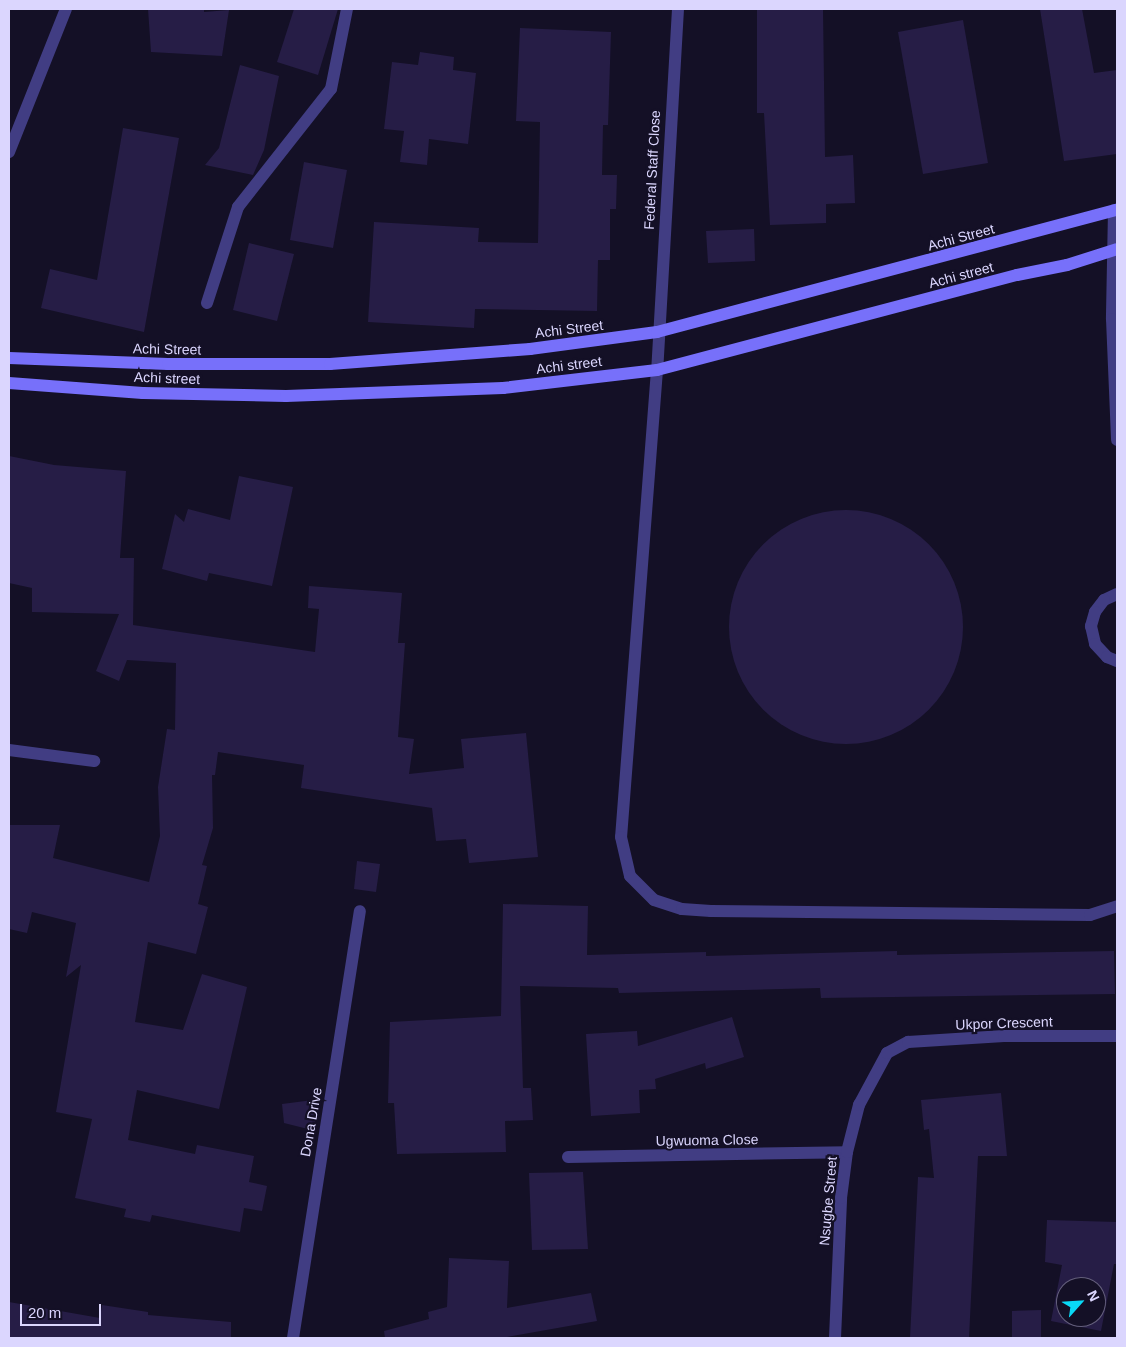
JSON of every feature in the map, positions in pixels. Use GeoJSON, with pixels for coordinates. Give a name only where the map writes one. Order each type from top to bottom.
{"type":"FeatureCollection","features":[{"type":"Feature","properties":{"kind":"street"},"geometry":{"type":"LineString","coordinates":[[9,152],[66,9]]}},
{"type":"Feature","properties":{"kind":"street"},"geometry":{"type":"LineString","coordinates":[[207,303],[238,207],[331,89],[349,13],[347,9]]}},
{"type":"Feature","properties":{"kind":"street","name":"Federal Staff Close"},"geometry":{"type":"LineString","coordinates":[[678,9],[657,332],[657,370],[622,836],[630,876],[654,900],[682,909],[712,911],[1090,915],[1117,906]]}},
{"type":"Feature","properties":{"kind":"street"},"geometry":{"type":"LineString","coordinates":[[1116,210],[1112,319],[1117,440]]}},
{"type":"Feature","properties":{"kind":"street","name":"Achi Street"},"geometry":{"type":"LineString","coordinates":[[9,358],[168,364],[330,364],[530,349],[657,332],[1116,210]]}},
{"type":"Feature","properties":{"kind":"street","name":"Achi street"},"geometry":{"type":"LineString","coordinates":[[9,383],[144,393],[286,396],[503,388],[657,370],[1017,275],[1067,265],[1116,249]]}},
{"type":"Feature","properties":{"kind":"street"},"geometry":{"type":"LineString","coordinates":[[1117,594],[1104,600],[1095,612],[1091,626],[1095,644],[1107,657],[1117,661]]}},
{"type":"Feature","properties":{"kind":"street"},"geometry":{"type":"LineString","coordinates":[[9,750],[94,761]]}},
{"type":"Feature","properties":{"kind":"street","name":"Dona Drive"},"geometry":{"type":"LineString","coordinates":[[293,1338],[360,911]]}},
{"type":"Feature","properties":{"kind":"street","name":"Ukpor Crescent"},"geometry":{"type":"LineString","coordinates":[[893,1047],[908,1042],[1004,1036],[1117,1036]]}},
{"type":"Feature","properties":{"kind":"street","name":"Nsugbe Street"},"geometry":{"type":"LineString","coordinates":[[835,1338],[841,1198],[847,1152],[859,1105],[883,1058],[893,1047]]}},
{"type":"Feature","properties":{"kind":"street","name":"Ugwuoma Close"},"geometry":{"type":"LineString","coordinates":[[568,1157],[847,1152]]}},
{"type":"Feature","properties":{"kind":"building"},"geometry":{"type":"Polygon","coordinates":[[[148,9],[204,9],[204,12],[229,10],[222,56],[151,52],[148,9]]]}},
{"type":"Feature","properties":{"kind":"building"},"geometry":{"type":"Polygon","coordinates":[[[294,9],[338,9],[318,75],[277,62],[294,9]]]}},
{"type":"Feature","properties":{"kind":"building"},"geometry":{"type":"Polygon","coordinates":[[[757,9],[823,9],[825,157],[853,155],[855,203],[826,204],[826,223],[770,225],[764,113],[757,113],[757,9]]]}},
{"type":"Feature","properties":{"kind":"building"},"geometry":{"type":"Polygon","coordinates":[[[1040,9],[1082,9],[1094,73],[1117,70],[1117,154],[1064,161],[1040,9]]]}},
{"type":"Feature","properties":{"kind":"building"},"geometry":{"type":"Polygon","coordinates":[[[963,20],[988,163],[923,174],[898,32],[963,20]]]}},
{"type":"Feature","properties":{"kind":"building"},"geometry":{"type":"Polygon","coordinates":[[[520,28],[611,32],[608,125],[603,125],[602,175],[617,175],[616,209],[610,209],[610,260],[598,260],[597,311],[475,309],[474,328],[368,322],[374,222],[479,228],[478,242],[538,243],[540,122],[516,121],[520,28]]]}},
{"type":"Feature","properties":{"kind":"building"},"geometry":{"type":"Polygon","coordinates":[[[420,52],[454,57],[453,70],[476,73],[468,144],[429,139],[427,165],[400,162],[404,131],[384,129],[392,62],[418,65],[420,52]]]}},
{"type":"Feature","properties":{"kind":"building"},"geometry":{"type":"Polygon","coordinates":[[[240,65],[279,76],[264,150],[253,175],[205,165],[219,148],[240,65]]]}},
{"type":"Feature","properties":{"kind":"building"},"geometry":{"type":"Polygon","coordinates":[[[123,128],[179,138],[144,332],[41,308],[50,269],[97,280],[123,128]]]}},
{"type":"Feature","properties":{"kind":"building"},"geometry":{"type":"Polygon","coordinates":[[[304,162],[347,170],[333,248],[290,240],[304,162]]]}},
{"type":"Feature","properties":{"kind":"building"},"geometry":{"type":"Polygon","coordinates":[[[754,229],[755,261],[708,263],[706,231],[754,229]]]}},
{"type":"Feature","properties":{"kind":"building"},"geometry":{"type":"Polygon","coordinates":[[[249,243],[294,254],[277,321],[233,310],[249,243]]]}},
{"type":"Feature","properties":{"kind":"building"},"geometry":{"type":"Polygon","coordinates":[[[9,456],[54,465],[126,471],[120,558],[134,558],[133,625],[315,652],[319,609],[308,608],[309,586],[402,593],[398,643],[405,643],[398,737],[414,739],[409,774],[464,768],[461,739],[526,733],[538,857],[469,863],[466,839],[436,841],[432,808],[301,788],[304,765],[218,752],[215,775],[212,775],[213,828],[202,865],[207,866],[198,904],[208,907],[196,954],[148,942],[135,1022],[183,1030],[202,974],[247,987],[219,1109],[137,1090],[128,1140],[195,1154],[197,1145],[254,1156],[249,1182],[267,1186],[262,1211],[244,1208],[240,1232],[152,1215],[150,1222],[124,1217],[126,1209],[75,1198],[92,1119],[56,1112],[81,965],[66,977],[76,923],[32,912],[27,933],[9,929],[9,825],[60,825],[53,858],[149,882],[160,836],[158,787],[167,729],[175,730],[176,663],[127,660],[119,681],[96,671],[119,614],[32,612],[32,588],[9,583],[9,456]]]}},
{"type":"Feature","properties":{"kind":"building"},"geometry":{"type":"Polygon","coordinates":[[[239,476],[293,487],[272,586],[209,573],[207,581],[162,569],[175,514],[184,522],[188,509],[230,520],[239,476]]]}},
{"type":"Feature","properties":{"kind":"building"},"geometry":{"type":"Polygon","coordinates":[[[846,510],[869,512],[891,519],[911,530],[929,544],[943,562],[954,582],[961,604],[963,627],[961,650],[954,672],[943,692],[929,710],[911,724],[891,735],[869,742],[846,744],[823,742],[801,735],[781,724],[763,710],[749,692],[738,672],[731,650],[729,627],[731,604],[738,582],[749,562],[763,544],[781,530],[801,519],[823,512],[846,510]]]}},
{"type":"Feature","properties":{"kind":"building"},"geometry":{"type":"Polygon","coordinates":[[[357,861],[380,864],[376,892],[354,889],[357,861]]]}},
{"type":"Feature","properties":{"kind":"building"},"geometry":{"type":"Polygon","coordinates":[[[503,904],[588,906],[587,955],[706,952],[706,956],[897,951],[897,955],[1114,951],[1115,994],[821,998],[820,988],[619,993],[618,988],[520,986],[523,1088],[531,1088],[533,1120],[505,1121],[506,1152],[397,1154],[394,1103],[388,1103],[390,1022],[501,1016],[503,904]]]}},
{"type":"Feature","properties":{"kind":"building"},"geometry":{"type":"Polygon","coordinates":[[[732,1017],[744,1057],[706,1069],[705,1063],[655,1079],[656,1089],[639,1090],[640,1113],[591,1116],[586,1034],[637,1031],[638,1046],[732,1017]]]}},
{"type":"Feature","properties":{"kind":"building"},"geometry":{"type":"Polygon","coordinates":[[[1001,1093],[1007,1156],[978,1156],[969,1338],[910,1338],[918,1177],[934,1178],[929,1129],[924,1130],[921,1100],[1001,1093]]]}},
{"type":"Feature","properties":{"kind":"building"},"geometry":{"type":"Polygon","coordinates":[[[313,1100],[316,1131],[284,1123],[282,1104],[313,1100]]]}},
{"type":"Feature","properties":{"kind":"building"},"geometry":{"type":"Polygon","coordinates":[[[583,1172],[588,1249],[532,1250],[529,1173],[583,1172]]]}},
{"type":"Feature","properties":{"kind":"building"},"geometry":{"type":"Polygon","coordinates":[[[1047,1220],[1117,1222],[1117,1264],[1114,1264],[1106,1305],[1106,1277],[1060,1277],[1062,1265],[1045,1262],[1047,1220]]]}},
{"type":"Feature","properties":{"kind":"building"},"geometry":{"type":"Polygon","coordinates":[[[449,1258],[509,1261],[507,1308],[591,1293],[597,1321],[501,1338],[385,1338],[384,1331],[429,1319],[428,1312],[447,1307],[449,1258]]]}},
{"type":"Feature","properties":{"kind":"building"},"geometry":{"type":"Polygon","coordinates":[[[1056,1296],[1056,1322],[1051,1321],[1056,1296]]]}},
{"type":"Feature","properties":{"kind":"building"},"geometry":{"type":"Polygon","coordinates":[[[9,1302],[100,1318],[102,1305],[148,1312],[148,1315],[231,1322],[231,1338],[9,1338],[9,1302]]]}},
{"type":"Feature","properties":{"kind":"building"},"geometry":{"type":"Polygon","coordinates":[[[1041,1310],[1041,1338],[1012,1338],[1012,1311],[1041,1310]]]}},
{"type":"Feature","properties":{"kind":"building"},"geometry":{"type":"Polygon","coordinates":[[[1081,1327],[1102,1327],[1101,1331],[1081,1327]]]}}]}
